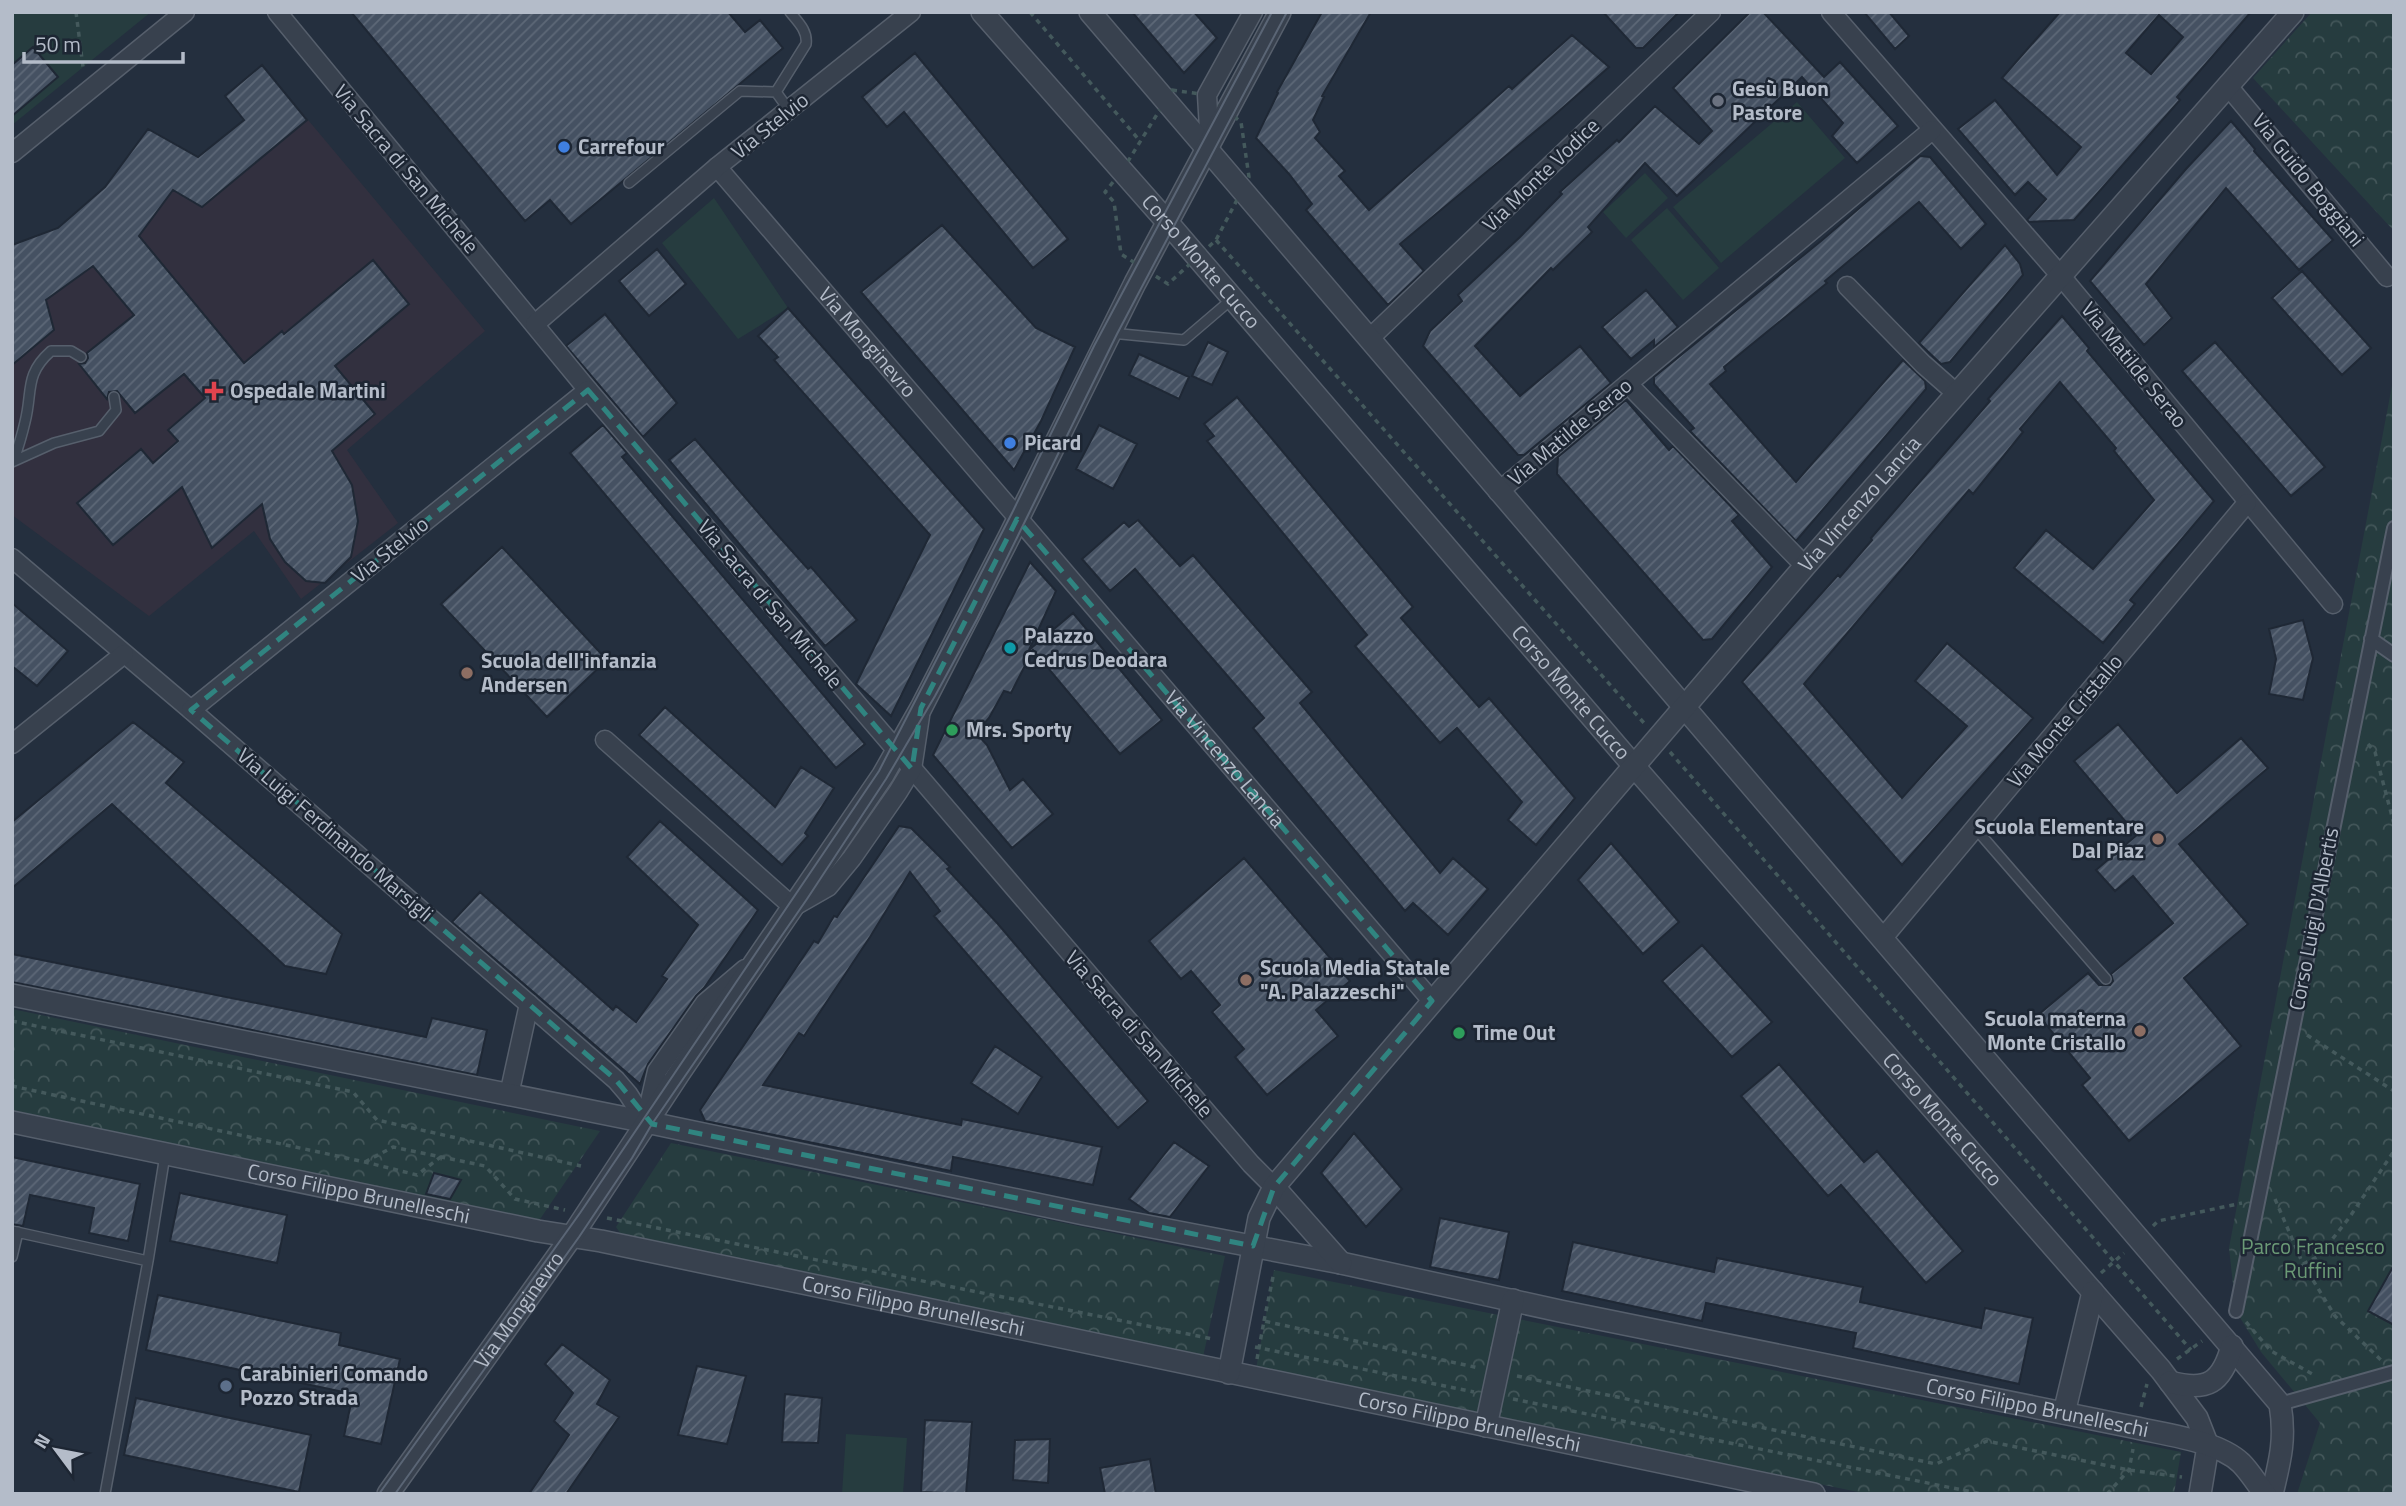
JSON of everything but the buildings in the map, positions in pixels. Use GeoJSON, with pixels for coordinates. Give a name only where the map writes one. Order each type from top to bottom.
{"type":"FeatureCollection","features":[{"type":"Feature","properties":{"kind":"street"},"geometry":{"type":"LineString","coordinates":[[12,153],[185,12]]}},
{"type":"Feature","properties":{"kind":"street","name":"Via Sacra di San Michele"},"geometry":{"type":"LineString","coordinates":[[276,12],[588,390],[1251,1164],[1274,1187]]}},
{"type":"Feature","properties":{"kind":"street","name":"Via Stelvio"},"geometry":{"type":"LineString","coordinates":[[535,324],[718,167],[911,12]]}},
{"type":"Feature","properties":{"kind":"street","name":"Corso Monte Cucco"},"geometry":{"type":"LineString","coordinates":[[982,12],[2166,1376]]}},
{"type":"Feature","properties":{"kind":"street"},"geometry":{"type":"LineString","coordinates":[[1090,12],[2280,1405],[2284,1427],[2283,1451],[2272,1494]]}},
{"type":"Feature","properties":{"kind":"street"},"geometry":{"type":"LineString","coordinates":[[1207,96],[1253,12]]}},
{"type":"Feature","properties":{"kind":"street","name":"Via Monginevro"},"geometry":{"type":"LineString","coordinates":[[388,1494],[572,1236],[897,751],[1109,333],[1280,12]]}},
{"type":"Feature","properties":{"kind":"street","name":"Via Monte Vodice"},"geometry":{"type":"LineString","coordinates":[[1370,338],[1711,12]]}},
{"type":"Feature","properties":{"kind":"street","name":"Via Matilde Serao"},"geometry":{"type":"LineString","coordinates":[[1831,12],[2060,275],[2333,604]]}},
{"type":"Feature","properties":{"kind":"street","name":"Via Vincenzo Lancia"},"geometry":{"type":"LineString","coordinates":[[1229,1373],[1259,1218],[1274,1187],[1805,566],[2292,12]]}},
{"type":"Feature","properties":{"kind":"street","name":"Via Guido Boggiani"},"geometry":{"type":"LineString","coordinates":[[2227,85],[2387,278]]}},
{"type":"Feature","properties":{"kind":"street","name":"Via Monginevro"},"geometry":{"type":"LineString","coordinates":[[1207,96],[1207,148]]}},
{"type":"Feature","properties":{"kind":"street","name":"Via Matilde Serao"},"geometry":{"type":"LineString","coordinates":[[1498,492],[1931,130]]}},
{"type":"Feature","properties":{"kind":"street","name":"Via Monginevro"},"geometry":{"type":"LineString","coordinates":[[718,167],[1017,519]]}},
{"type":"Feature","properties":{"kind":"street"},"geometry":{"type":"LineString","coordinates":[[1847,286],[1923,364],[1956,393]]}},
{"type":"Feature","properties":{"kind":"street"},"geometry":{"type":"LineString","coordinates":[[1628,384],[1805,566]]}},
{"type":"Feature","properties":{"kind":"street","name":"Via Stelvio"},"geometry":{"type":"LineString","coordinates":[[191,710],[588,390]]}},
{"type":"Feature","properties":{"kind":"street","name":"Via Monte Cristallo"},"geometry":{"type":"LineString","coordinates":[[1882,939],[2247,503]]}},
{"type":"Feature","properties":{"kind":"street","name":"Via Vincenzo Lancia"},"geometry":{"type":"LineString","coordinates":[[1017,519],[1432,1001]]}},
{"type":"Feature","properties":{"kind":"street","name":"Corso Luigi D'Albertis"},"geometry":{"type":"LineString","coordinates":[[2236,1311],[2394,528]]}},
{"type":"Feature","properties":{"kind":"street","name":"Via Luigi Ferdinando Marsigli"},"geometry":{"type":"LineString","coordinates":[[12,558],[616,1080],[646,1122]]}},
{"type":"Feature","properties":{"kind":"street"},"geometry":{"type":"LineString","coordinates":[[2371,639],[2394,654]]}},
{"type":"Feature","properties":{"kind":"street"},"geometry":{"type":"LineString","coordinates":[[12,744],[124,653]]}},
{"type":"Feature","properties":{"kind":"street","name":"Via Monginevro"},"geometry":{"type":"LineString","coordinates":[[793,906],[828,887],[852,858],[912,769],[921,708]]}},
{"type":"Feature","properties":{"kind":"street"},"geometry":{"type":"LineString","coordinates":[[605,740],[793,906]]}},
{"type":"Feature","properties":{"kind":"street","name":"Corso Filippo Brunelleschi"},"geometry":{"type":"LineString","coordinates":[[12,995],[646,1122],[1072,1211],[1341,1263],[2064,1413],[2208,1446],[2229,1454],[2241,1464],[2265,1494]]}},
{"type":"Feature","properties":{"kind":"street"},"geometry":{"type":"LineString","coordinates":[[509,1095],[529,1004]]}},
{"type":"Feature","properties":{"kind":"street","name":"Corso Filippo Brunelleschi"},"geometry":{"type":"LineString","coordinates":[[12,1122],[165,1156],[572,1236],[1814,1494]]}},
{"type":"Feature","properties":{"kind":"street"},"geometry":{"type":"LineString","coordinates":[[1274,1187],[1341,1263]]}},
{"type":"Feature","properties":{"kind":"street"},"geometry":{"type":"LineString","coordinates":[[2064,1413],[2093,1292]]}},
{"type":"Feature","properties":{"kind":"street"},"geometry":{"type":"LineString","coordinates":[[1486,1426],[1513,1300]]}},
{"type":"Feature","properties":{"kind":"street"},"geometry":{"type":"LineString","coordinates":[[2166,1376],[2186,1386],[2203,1387],[2216,1378],[2227,1364],[2232,1346]]}},
{"type":"Feature","properties":{"kind":"street"},"geometry":{"type":"LineString","coordinates":[[2280,1405],[2390,1367]]}},
{"type":"Feature","properties":{"kind":"street"},"geometry":{"type":"LineString","coordinates":[[2166,1376],[2197,1418],[2208,1446],[2200,1494]]}},
{"type":"Feature","properties":{"kind":"lane"},"geometry":{"type":"LineString","coordinates":[[776,92],[806,44],[807,37],[790,12]]}},
{"type":"Feature","properties":{"kind":"lane"},"geometry":{"type":"LineString","coordinates":[[629,183],[740,91],[776,92]]}},
{"type":"Feature","properties":{"kind":"lane"},"geometry":{"type":"LineString","coordinates":[[776,92],[789,110]]}},
{"type":"Feature","properties":{"kind":"lane"},"geometry":{"type":"LineString","coordinates":[[1109,333],[1184,340],[1232,299]]}},
{"type":"Feature","properties":{"kind":"lane"},"geometry":{"type":"LineString","coordinates":[[13,461],[26,420],[36,364],[51,351],[71,351],[81,357]]}},
{"type":"Feature","properties":{"kind":"lane"},"geometry":{"type":"LineString","coordinates":[[13,461],[54,443],[99,431],[116,410],[114,397]]}},
{"type":"Feature","properties":{"kind":"lane"},"geometry":{"type":"LineString","coordinates":[[1975,828],[2106,979]]}},
{"type":"Feature","properties":{"kind":"lane"},"geometry":{"type":"LineString","coordinates":[[105,1494],[165,1156]]}},
{"type":"Feature","properties":{"kind":"lane"},"geometry":{"type":"LineString","coordinates":[[12,1257],[15,1231],[148,1261]]}},
{"type":"Feature","properties":{"kind":"path"},"geometry":{"type":"LineString","coordinates":[[76,12],[83,67]]}},
{"type":"Feature","properties":{"kind":"path"},"geometry":{"type":"LineString","coordinates":[[1030,12],[1141,141]]}},
{"type":"Feature","properties":{"kind":"path"},"geometry":{"type":"LineString","coordinates":[[1172,90],[1207,96],[1241,122],[1249,177],[1216,240],[1168,284],[1121,254],[1114,202],[1105,192],[1122,172],[1141,141],[1172,90]]}},
{"type":"Feature","properties":{"kind":"path"},"geometry":{"type":"LineString","coordinates":[[1216,240],[1657,738],[2191,1350]]}},
{"type":"Feature","properties":{"kind":"path"},"geometry":{"type":"LineString","coordinates":[[2352,727],[2375,752],[2394,824]]}},
{"type":"Feature","properties":{"kind":"path"},"geometry":{"type":"LineString","coordinates":[[12,1021],[353,1092],[377,1120],[581,1166]]}},
{"type":"Feature","properties":{"kind":"path"},"geometry":{"type":"LineString","coordinates":[[2293,1027],[2394,1091]]}},
{"type":"Feature","properties":{"kind":"path"},"geometry":{"type":"LineString","coordinates":[[12,1086],[417,1175],[443,1156]]}},
{"type":"Feature","properties":{"kind":"path"},"geometry":{"type":"LineString","coordinates":[[365,1162],[393,1147],[443,1156],[485,1166],[515,1199],[1982,1494]]}},
{"type":"Feature","properties":{"kind":"path"},"geometry":{"type":"LineString","coordinates":[[2303,1264],[2319,1256],[2394,1151]]}},
{"type":"Feature","properties":{"kind":"path"},"geometry":{"type":"LineString","coordinates":[[2264,1169],[2303,1264],[2335,1316],[2390,1367]]}},
{"type":"Feature","properties":{"kind":"path"},"geometry":{"type":"LineString","coordinates":[[1264,1321],[1278,1251]]}},
{"type":"Feature","properties":{"kind":"path"},"geometry":{"type":"LineString","coordinates":[[2236,1311],[2271,1351],[2317,1376]]}},
{"type":"Feature","properties":{"kind":"highlighted area"},"geometry":{"type":"Polygon","coordinates":[[[588,390],[912,769],[921,708],[1017,519],[1432,1001],[1274,1187],[1253,1246],[652,1124],[616,1080],[191,710],[588,390]]]}},
{"type":"Feature","properties":{"kind":"shaded area","name":"Ospedale Martini"},"geometry":{"type":"Polygon","coordinates":[[[262,65],[485,331],[347,450],[398,523],[301,599],[254,531],[149,616],[12,515],[12,245],[58,228],[105,187],[148,129],[198,157],[244,120],[225,96],[262,65]]]}},
{"type":"Feature","properties":{"kind":"green space"},"geometry":{"type":"Polygon","coordinates":[[[12,12],[151,12],[12,125],[12,12]]]}},
{"type":"Feature","properties":{"kind":"green space"},"geometry":{"type":"Polygon","coordinates":[[[2312,12],[2394,12],[2394,231],[2253,78],[2312,12]]]}},
{"type":"Feature","properties":{"kind":"green space"},"geometry":{"type":"Polygon","coordinates":[[[1797,102],[1845,158],[1721,263],[1673,207],[1797,102]]]}},
{"type":"Feature","properties":{"kind":"green space"},"geometry":{"type":"Polygon","coordinates":[[[1645,173],[1668,198],[1626,238],[1603,212],[1645,173]]]}},
{"type":"Feature","properties":{"kind":"green space"},"geometry":{"type":"Polygon","coordinates":[[[714,198],[788,308],[738,339],[662,243],[714,198]]]}},
{"type":"Feature","properties":{"kind":"green space"},"geometry":{"type":"Polygon","coordinates":[[[1667,208],[1719,268],[1683,300],[1631,240],[1667,208]]]}},
{"type":"Feature","properties":{"kind":"green space","name":"Parco Francesco Ruffini"},"geometry":{"type":"Polygon","coordinates":[[[2394,375],[2394,1494],[2297,1494],[2320,1423],[2261,1352],[2236,1311],[2229,1248],[2394,375]]]}},
{"type":"Feature","properties":{"kind":"green space"},"geometry":{"type":"Polygon","coordinates":[[[12,1009],[600,1131],[538,1222],[12,1110],[12,1009]]]}},
{"type":"Feature","properties":{"kind":"green space"},"geometry":{"type":"Polygon","coordinates":[[[671,1143],[1225,1256],[1203,1357],[623,1237],[616,1227],[671,1143]]]}},
{"type":"Feature","properties":{"kind":"green space"},"geometry":{"type":"Polygon","coordinates":[[[1274,1270],[2181,1452],[2174,1494],[1868,1494],[1256,1369],[1274,1270]]]}},
{"type":"Feature","properties":{"kind":"green space"},"geometry":{"type":"Polygon","coordinates":[[[846,1434],[907,1438],[903,1494],[842,1494],[846,1434]]]}},
{"type":"Feature","properties":{"kind":"tram line"},"geometry":{"type":"LineString","coordinates":[[379,1494],[580,1213],[879,771],[1012,513],[1094,346],[1272,12]]}},
{"type":"Feature","properties":{"kind":"tram line"},"geometry":{"type":"LineString","coordinates":[[395,1494],[579,1237],[652,1124],[886,779],[977,619],[1117,334],[1287,12]]}},
{"type":"Feature","properties":{"kind":"place","name":"Gesù Buon Pastore"},"geometry":{"type":"Point","coordinates":[1718,101]}},
{"type":"Feature","properties":{"kind":"place","name":"Carrefour"},"geometry":{"type":"Point","coordinates":[564,147]}},
{"type":"Feature","properties":{"kind":"place","name":"Ospedale Martini"},"geometry":{"type":"Point","coordinates":[214,391]}},
{"type":"Feature","properties":{"kind":"place","name":"Picard"},"geometry":{"type":"Point","coordinates":[1010,443]}},
{"type":"Feature","properties":{"kind":"place","name":"Palazzo Cedrus Deodara"},"geometry":{"type":"Point","coordinates":[1010,648]}},
{"type":"Feature","properties":{"kind":"place","name":"Scuola dell'infanzia Andersen"},"geometry":{"type":"Point","coordinates":[467,673]}},
{"type":"Feature","properties":{"kind":"place","name":"Mrs. Sporty"},"geometry":{"type":"Point","coordinates":[952,730]}},
{"type":"Feature","properties":{"kind":"place","name":"Scuola Elementare Dal Piaz"},"geometry":{"type":"Point","coordinates":[2158,839]}},
{"type":"Feature","properties":{"kind":"place","name":"Scuola Media Statale \"A. Palazzeschi\""},"geometry":{"type":"Point","coordinates":[1246,980]}},
{"type":"Feature","properties":{"kind":"place","name":"Scuola materna Monte Cristallo"},"geometry":{"type":"Point","coordinates":[2140,1031]}},
{"type":"Feature","properties":{"kind":"place","name":"Time Out"},"geometry":{"type":"Point","coordinates":[1459,1033]}},
{"type":"Feature","properties":{"kind":"place","name":"Carabinieri Comando Pozzo Strada"},"geometry":{"type":"Point","coordinates":[226,1386]}}]}
